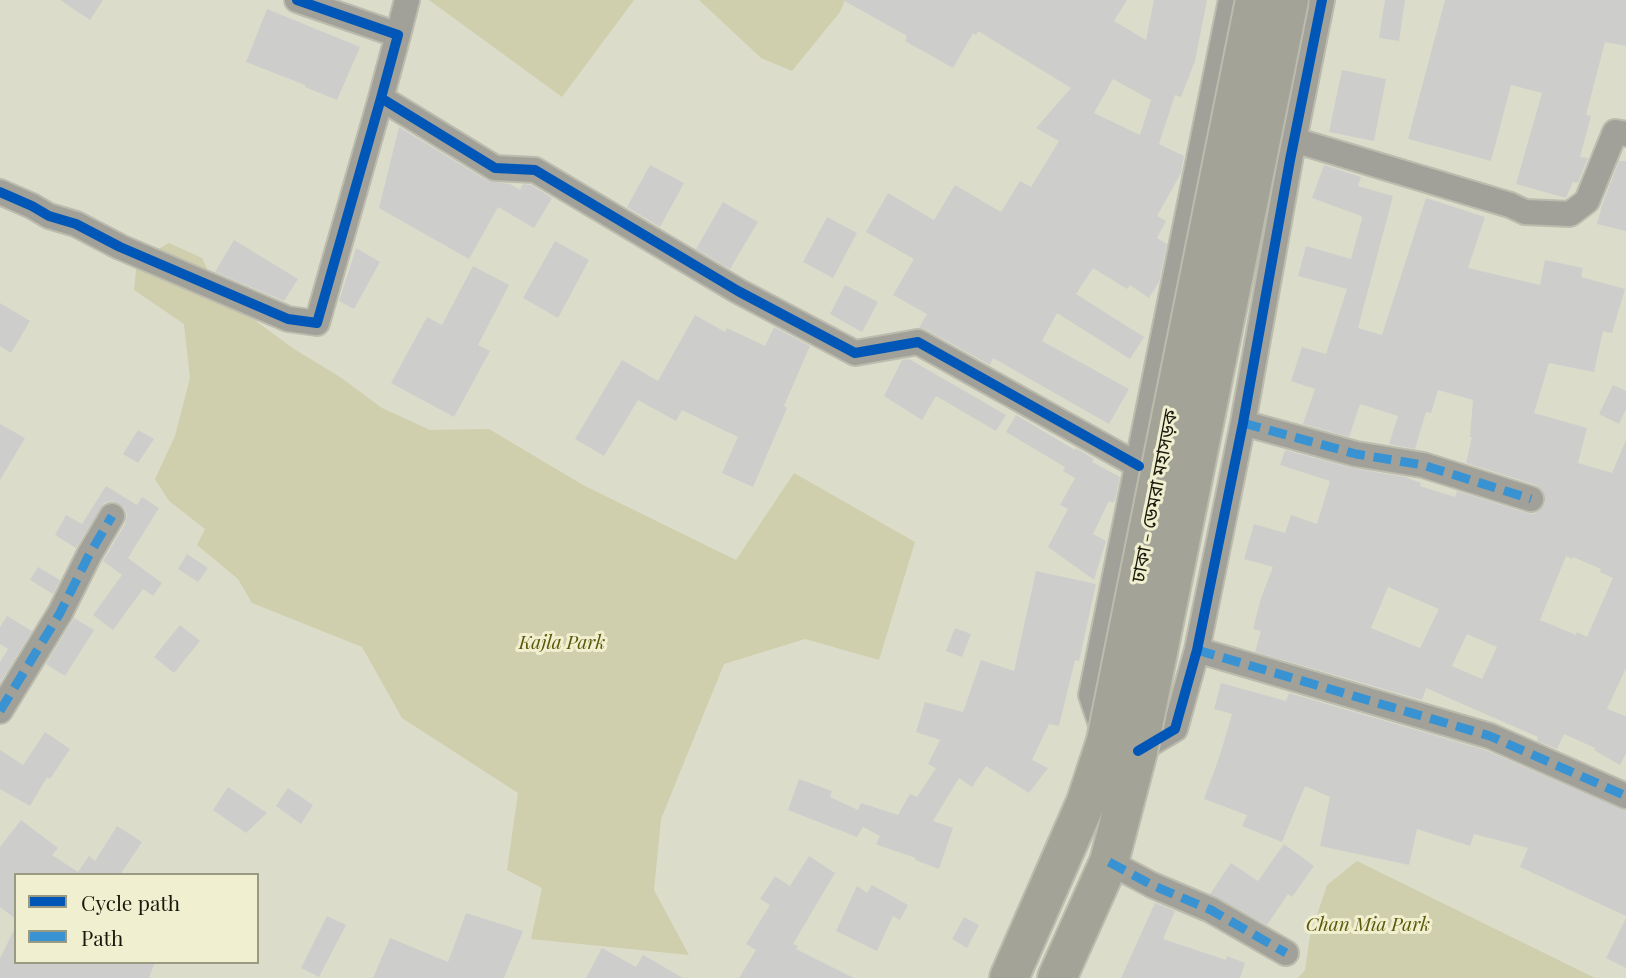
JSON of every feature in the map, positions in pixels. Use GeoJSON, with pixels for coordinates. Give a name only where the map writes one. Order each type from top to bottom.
{"type":"FeatureCollection","features":[{"type":"Feature","properties":{"kind":"main road","name":"ঢাকা - ডেমরা মহাসড়ক"},"geometry":{"type":"LineString","coordinates":[[1057,978],[1109,862],[1122,746],[1255,0]]}},
{"type":"Feature","properties":{"kind":"main road","name":"ঢাকা - ডেমরা মহাসড়ক"},"geometry":{"type":"LineString","coordinates":[[1009,978],[1086,802],[1122,746],[1289,0]]}},
{"type":"Feature","properties":{"kind":"street"},"geometry":{"type":"LineString","coordinates":[[297,0],[398,35]]}},
{"type":"Feature","properties":{"kind":"street"},"geometry":{"type":"LineString","coordinates":[[0,192],[288,320],[317,323],[407,0]]}},
{"type":"Feature","properties":{"kind":"street"},"geometry":{"type":"LineString","coordinates":[[1231,0],[1091,695],[1122,746],[1175,729],[1197,650],[1243,423],[1322,0]]}},
{"type":"Feature","properties":{"kind":"street"},"geometry":{"type":"LineString","coordinates":[[381,98],[495,168],[535,170],[738,291],[855,353],[918,342],[1139,466]]}},
{"type":"Feature","properties":{"kind":"street"},"geometry":{"type":"LineString","coordinates":[[1209,114],[1293,144],[1510,205],[1525,212],[1570,214],[1587,201],[1615,132],[1626,134]]}},
{"type":"Feature","properties":{"kind":"street"},"geometry":{"type":"LineString","coordinates":[[1203,141],[1293,144]]}},
{"type":"Feature","properties":{"kind":"street"},"geometry":{"type":"LineString","coordinates":[[1243,423],[1356,454],[1423,466],[1531,499]]}},
{"type":"Feature","properties":{"kind":"street"},"geometry":{"type":"LineString","coordinates":[[0,711],[60,613],[112,516]]}},
{"type":"Feature","properties":{"kind":"street"},"geometry":{"type":"LineString","coordinates":[[1197,650],[1490,736],[1626,796]]}},
{"type":"Feature","properties":{"kind":"street"},"geometry":{"type":"LineString","coordinates":[[1109,862],[1152,886],[1211,910],[1286,953]]}},
{"type":"Feature","properties":{"kind":"green space"},"geometry":{"type":"Polygon","coordinates":[[[429,0],[634,0],[562,97],[429,0]]]}},
{"type":"Feature","properties":{"kind":"green space"},"geometry":{"type":"Polygon","coordinates":[[[699,0],[845,0],[840,12],[792,71],[761,58],[699,0]]]}},
{"type":"Feature","properties":{"kind":"green space","name":"Kajla Park"},"geometry":{"type":"Polygon","coordinates":[[[169,243],[202,258],[219,294],[382,408],[430,430],[489,429],[583,485],[736,560],[794,473],[915,542],[879,660],[805,639],[724,664],[661,819],[654,890],[689,955],[531,939],[542,888],[507,870],[518,793],[402,718],[362,647],[252,603],[238,579],[197,545],[205,529],[169,501],[155,479],[175,436],[190,378],[184,324],[134,290],[137,261],[169,243]]]}},
{"type":"Feature","properties":{"kind":"green space","name":"Chan Mia Park"},"geometry":{"type":"Polygon","coordinates":[[[1357,861],[1595,978],[1298,978],[1305,970],[1310,936],[1327,885],[1357,861]]]}},
{"type":"Feature","properties":{"kind":"building"},"geometry":{"type":"Polygon","coordinates":[[[60,0],[103,0],[90,20],[60,0]]]}},
{"type":"Feature","properties":{"kind":"building"},"geometry":{"type":"Polygon","coordinates":[[[843,0],[1127,0],[1114,21],[1146,40],[1154,0],[1207,0],[1195,61],[1181,97],[1175,95],[1159,144],[1184,156],[1181,173],[1157,216],[1166,221],[1157,238],[1167,244],[1159,282],[1149,298],[1130,285],[1127,289],[1093,268],[1076,294],[1144,337],[1130,359],[1057,313],[1042,341],[1129,389],[1109,424],[993,358],[990,365],[919,328],[927,314],[893,295],[914,259],[866,232],[888,193],[934,220],[955,185],[1001,212],[1020,181],[1031,187],[1059,141],[1036,128],[1071,88],[978,31],[976,35],[973,33],[953,68],[905,41],[907,36],[843,0]],[[1113,79],[1094,113],[1140,135],[1151,100],[1113,79]]]}},
{"type":"Feature","properties":{"kind":"building"},"geometry":{"type":"Polygon","coordinates":[[[1385,0],[1405,0],[1399,41],[1379,38],[1385,0]]]}},
{"type":"Feature","properties":{"kind":"building"},"geometry":{"type":"Polygon","coordinates":[[[1445,0],[1626,0],[1626,46],[1605,42],[1586,115],[1591,116],[1580,157],[1588,158],[1578,183],[1573,182],[1566,198],[1516,184],[1542,93],[1511,85],[1491,161],[1408,139],[1445,0]]]}},
{"type":"Feature","properties":{"kind":"building"},"geometry":{"type":"Polygon","coordinates":[[[267,9],[360,47],[337,100],[246,62],[267,9]]]}},
{"type":"Feature","properties":{"kind":"building"},"geometry":{"type":"Polygon","coordinates":[[[1342,70],[1386,79],[1374,141],[1329,132],[1342,70]]]}},
{"type":"Feature","properties":{"kind":"building"},"geometry":{"type":"Polygon","coordinates":[[[399,127],[488,181],[510,184],[520,190],[523,184],[531,185],[552,198],[534,228],[498,207],[469,259],[379,208],[399,127]]]}},
{"type":"Feature","properties":{"kind":"building"},"geometry":{"type":"Polygon","coordinates":[[[1619,161],[1626,161],[1626,231],[1597,224],[1619,161]]]}},
{"type":"Feature","properties":{"kind":"building"},"geometry":{"type":"Polygon","coordinates":[[[650,165],[684,183],[660,227],[627,207],[650,165]]]}},
{"type":"Feature","properties":{"kind":"building"},"geometry":{"type":"Polygon","coordinates":[[[1324,165],[1361,177],[1358,186],[1393,196],[1358,328],[1382,335],[1426,198],[1485,217],[1468,268],[1540,285],[1545,260],[1583,268],[1581,277],[1625,289],[1612,333],[1603,331],[1594,372],[1549,363],[1534,413],[1587,428],[1578,463],[1612,473],[1626,440],[1626,668],[1607,709],[1626,716],[1626,753],[1620,765],[1594,750],[1595,748],[1564,734],[1557,749],[1537,741],[1538,737],[1426,688],[1422,700],[1255,652],[1261,631],[1253,629],[1273,567],[1244,559],[1254,524],[1285,533],[1291,515],[1317,524],[1330,481],[1280,465],[1285,450],[1352,468],[1405,477],[1421,483],[1420,486],[1455,497],[1457,491],[1527,513],[1534,514],[1545,503],[1542,490],[1536,485],[1466,463],[1472,437],[1473,400],[1438,390],[1431,413],[1426,412],[1415,449],[1389,444],[1398,416],[1360,404],[1349,437],[1303,424],[1315,389],[1291,381],[1302,347],[1326,354],[1347,289],[1298,276],[1306,246],[1351,259],[1362,219],[1361,216],[1312,198],[1324,165]],[[1566,556],[1540,620],[1587,637],[1613,578],[1600,572],[1601,569],[1566,556]],[[1388,587],[1371,628],[1420,648],[1439,609],[1388,587]],[[1467,634],[1452,666],[1482,679],[1497,647],[1467,634]]]}},
{"type":"Feature","properties":{"kind":"building"},"geometry":{"type":"Polygon","coordinates":[[[723,202],[758,222],[730,269],[696,249],[723,202]]]}},
{"type":"Feature","properties":{"kind":"building"},"geometry":{"type":"Polygon","coordinates":[[[827,217],[857,233],[833,278],[803,262],[827,217]]]}},
{"type":"Feature","properties":{"kind":"building"},"geometry":{"type":"Polygon","coordinates":[[[234,240],[298,279],[284,301],[215,272],[234,240]]]}},
{"type":"Feature","properties":{"kind":"building"},"geometry":{"type":"Polygon","coordinates":[[[555,241],[589,260],[558,318],[523,298],[555,241]]]}},
{"type":"Feature","properties":{"kind":"building"},"geometry":{"type":"Polygon","coordinates":[[[356,248],[380,262],[354,309],[339,301],[356,248]]]}},
{"type":"Feature","properties":{"kind":"building"},"geometry":{"type":"Polygon","coordinates":[[[473,266],[509,285],[478,345],[490,351],[454,417],[391,383],[427,317],[442,325],[473,266]]]}},
{"type":"Feature","properties":{"kind":"building"},"geometry":{"type":"Polygon","coordinates":[[[845,285],[878,302],[862,332],[830,314],[845,285]]]}},
{"type":"Feature","properties":{"kind":"building"},"geometry":{"type":"Polygon","coordinates":[[[0,303],[30,321],[11,353],[0,346],[0,303]]]}},
{"type":"Feature","properties":{"kind":"building"},"geometry":{"type":"Polygon","coordinates":[[[695,315],[725,332],[727,328],[765,346],[774,327],[810,346],[753,487],[722,473],[738,437],[682,410],[676,421],[638,400],[604,456],[575,439],[622,360],[658,381],[695,315]]]}},
{"type":"Feature","properties":{"kind":"building"},"geometry":{"type":"Polygon","coordinates":[[[909,359],[1006,415],[996,431],[936,396],[922,420],[884,396],[902,360],[909,359]]]}},
{"type":"Feature","properties":{"kind":"building"},"geometry":{"type":"Polygon","coordinates":[[[1613,385],[1626,391],[1626,409],[1619,424],[1599,414],[1613,385]]]}},
{"type":"Feature","properties":{"kind":"building"},"geometry":{"type":"Polygon","coordinates":[[[1016,415],[1075,450],[1076,448],[1094,459],[1092,462],[1120,477],[1115,500],[1113,503],[1109,501],[1093,534],[1106,541],[1094,580],[1048,547],[1068,509],[1060,505],[1075,478],[1063,471],[1065,467],[1006,432],[1016,415]]]}},
{"type":"Feature","properties":{"kind":"building"},"geometry":{"type":"Polygon","coordinates":[[[0,424],[25,438],[0,480],[0,424]]]}},
{"type":"Feature","properties":{"kind":"building"},"geometry":{"type":"Polygon","coordinates":[[[138,430],[154,439],[138,463],[123,454],[138,430]]]}},
{"type":"Feature","properties":{"kind":"building"},"geometry":{"type":"Polygon","coordinates":[[[106,486],[137,505],[142,497],[159,508],[128,558],[162,583],[153,596],[143,589],[113,630],[93,615],[122,575],[103,561],[125,524],[125,508],[113,501],[104,503],[76,548],[55,535],[66,515],[82,524],[106,486]]]}},
{"type":"Feature","properties":{"kind":"building"},"geometry":{"type":"Polygon","coordinates":[[[187,554],[208,568],[198,582],[178,569],[187,554]]]}},
{"type":"Feature","properties":{"kind":"building"},"geometry":{"type":"Polygon","coordinates":[[[38,567],[60,580],[53,594],[30,580],[38,567]]]}},
{"type":"Feature","properties":{"kind":"building"},"geometry":{"type":"Polygon","coordinates":[[[1036,571],[1096,584],[1079,661],[1075,660],[1059,726],[1049,724],[1032,760],[1048,768],[1029,793],[986,766],[972,787],[959,778],[933,821],[953,828],[939,869],[876,844],[880,836],[863,827],[857,837],[788,810],[799,779],[832,791],[830,797],[858,810],[861,803],[898,815],[910,794],[917,797],[936,768],[928,764],[940,740],[916,732],[925,702],[963,712],[981,660],[1014,671],[1036,571]]]}},
{"type":"Feature","properties":{"kind":"building"},"geometry":{"type":"Polygon","coordinates":[[[7,616],[32,631],[0,683],[0,662],[8,649],[0,644],[0,627],[7,616]]]}},
{"type":"Feature","properties":{"kind":"building"},"geometry":{"type":"Polygon","coordinates":[[[74,618],[94,630],[65,676],[46,664],[74,618]]]}},
{"type":"Feature","properties":{"kind":"building"},"geometry":{"type":"Polygon","coordinates":[[[180,625],[200,641],[174,673],[154,657],[180,625]]]}},
{"type":"Feature","properties":{"kind":"building"},"geometry":{"type":"Polygon","coordinates":[[[955,628],[971,634],[962,657],[946,651],[955,628]]]}},
{"type":"Feature","properties":{"kind":"building"},"geometry":{"type":"Polygon","coordinates":[[[1221,683],[1286,701],[1289,693],[1485,750],[1626,811],[1626,916],[1520,867],[1528,848],[1474,834],[1470,846],[1417,829],[1409,865],[1320,846],[1330,797],[1305,786],[1282,842],[1242,826],[1247,815],[1204,799],[1232,714],[1214,709],[1221,683]]]}},
{"type":"Feature","properties":{"kind":"building"},"geometry":{"type":"Polygon","coordinates":[[[45,732],[70,749],[50,779],[47,777],[30,806],[0,789],[0,750],[23,765],[45,732]]]}},
{"type":"Feature","properties":{"kind":"building"},"geometry":{"type":"Polygon","coordinates":[[[228,787],[267,813],[246,833],[213,810],[228,787]]]}},
{"type":"Feature","properties":{"kind":"building"},"geometry":{"type":"Polygon","coordinates":[[[288,788],[313,805],[301,824],[276,806],[288,788]]]}},
{"type":"Feature","properties":{"kind":"building"},"geometry":{"type":"Polygon","coordinates":[[[21,820],[58,848],[52,855],[78,872],[89,856],[95,861],[117,826],[142,842],[121,873],[14,873],[14,918],[0,907],[0,847],[21,820]]]}},
{"type":"Feature","properties":{"kind":"building"},"geometry":{"type":"Polygon","coordinates":[[[1284,844],[1314,866],[1292,897],[1288,894],[1267,925],[1210,894],[1231,863],[1258,881],[1284,844]]]}},
{"type":"Feature","properties":{"kind":"building"},"geometry":{"type":"Polygon","coordinates":[[[809,856],[835,873],[793,944],[798,946],[796,949],[854,978],[739,978],[756,950],[746,944],[770,905],[760,899],[775,876],[790,886],[809,856]]]}},
{"type":"Feature","properties":{"kind":"building"},"geometry":{"type":"Polygon","coordinates":[[[872,885],[908,905],[900,920],[893,916],[877,951],[836,931],[857,886],[867,893],[872,885]]]}},
{"type":"Feature","properties":{"kind":"building"},"geometry":{"type":"Polygon","coordinates":[[[1155,903],[1175,911],[1163,939],[1226,960],[1227,956],[1245,963],[1240,978],[1121,978],[1155,903]]]}},
{"type":"Feature","properties":{"kind":"building"},"geometry":{"type":"Polygon","coordinates":[[[466,913],[523,931],[504,978],[373,978],[390,938],[448,962],[466,913]]]}},
{"type":"Feature","properties":{"kind":"building"},"geometry":{"type":"Polygon","coordinates":[[[327,916],[346,925],[319,977],[301,968],[327,916]]]}},
{"type":"Feature","properties":{"kind":"building"},"geometry":{"type":"Polygon","coordinates":[[[964,917],[979,925],[967,948],[952,939],[964,917]]]}},
{"type":"Feature","properties":{"kind":"building"},"geometry":{"type":"Polygon","coordinates":[[[1626,918],[1626,968],[1606,958],[1626,918]]]}},
{"type":"Feature","properties":{"kind":"building"},"geometry":{"type":"Polygon","coordinates":[[[14,930],[14,964],[154,964],[149,978],[0,978],[0,958],[14,930]]]}},
{"type":"Feature","properties":{"kind":"building"},"geometry":{"type":"Polygon","coordinates":[[[602,948],[636,967],[643,955],[683,978],[586,978],[602,948]]]}},
{"type":"Feature","properties":{"kind":"marked path"},"geometry":{"type":"LineString","coordinates":[[1243,423],[1356,454],[1423,465],[1531,499]]}},
{"type":"Feature","properties":{"kind":"marked path"},"geometry":{"type":"LineString","coordinates":[[0,711],[60,613],[112,516]]}},
{"type":"Feature","properties":{"kind":"marked path"},"geometry":{"type":"LineString","coordinates":[[1197,650],[1490,736],[1626,796]]}},
{"type":"Feature","properties":{"kind":"marked path"},"geometry":{"type":"LineString","coordinates":[[1109,862],[1152,885],[1211,910],[1286,953]]}},
{"type":"Feature","properties":{"kind":"cycle path"},"geometry":{"type":"LineString","coordinates":[[297,0],[398,35],[381,98],[495,168],[535,170],[738,291],[855,353],[918,342],[1139,466]]}},
{"type":"Feature","properties":{"kind":"cycle path"},"geometry":{"type":"LineString","coordinates":[[1138,751],[1175,729],[1197,650],[1243,423],[1322,0]]}},
{"type":"Feature","properties":{"kind":"cycle path"},"geometry":{"type":"LineString","coordinates":[[0,192],[49,216],[76,224],[120,247],[288,319],[317,323],[381,98]]}}]}
